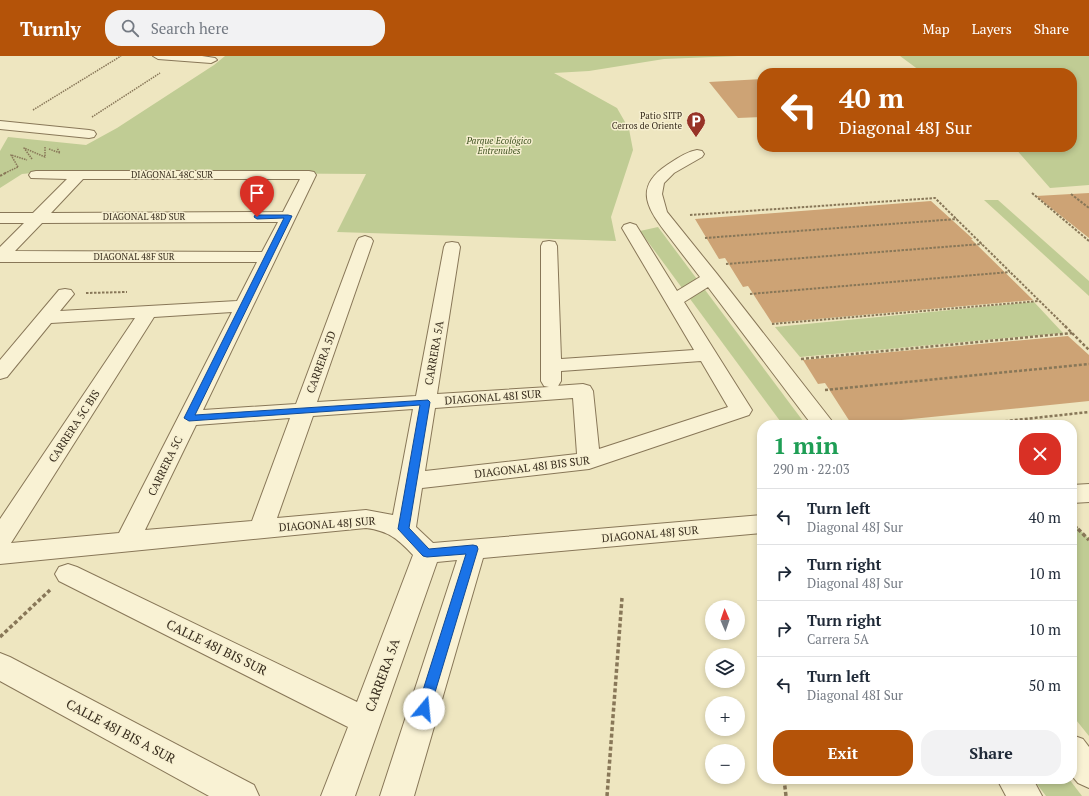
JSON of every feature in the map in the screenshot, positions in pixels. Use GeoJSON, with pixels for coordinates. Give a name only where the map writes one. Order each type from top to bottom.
{"type":"FeatureCollection","features":[{"type":"Feature","properties":{"kind":"street"},"geometry":{"type":"LineString","coordinates":[[158,56],[211,60]]}},
{"type":"Feature","properties":{"kind":"street"},"geometry":{"type":"LineString","coordinates":[[4,126],[89,134]]}},
{"type":"Feature","properties":{"kind":"street"},"geometry":{"type":"LineString","coordinates":[[696,154],[670,169],[656,183],[655,200],[661,216],[717,272],[821,420]]}},
{"type":"Feature","properties":{"kind":"street","name":"DIAGONAL 48C SUR"},"geometry":{"type":"LineString","coordinates":[[36,175],[309,175]]}},
{"type":"Feature","properties":{"kind":"street"},"geometry":{"type":"LineString","coordinates":[[0,256],[79,175]]}},
{"type":"Feature","properties":{"kind":"street","name":"CARRERA 5C"},"geometry":{"type":"LineString","coordinates":[[127,542],[309,175]]}},
{"type":"Feature","properties":{"kind":"street","name":"DIAGONAL 48D SUR"},"geometry":{"type":"LineString","coordinates":[[0,218],[288,216]]}},
{"type":"Feature","properties":{"kind":"street"},"geometry":{"type":"LineString","coordinates":[[551,366],[707,355],[630,228]]}},
{"type":"Feature","properties":{"kind":"street","name":"CARRERA 5D"},"geometry":{"type":"LineString","coordinates":[[261,529],[365,241]]}},
{"type":"Feature","properties":{"kind":"street"},"geometry":{"type":"LineString","coordinates":[[548,246],[551,393]]}},
{"type":"Feature","properties":{"kind":"street","name":"CARRERA 5A"},"geometry":{"type":"LineString","coordinates":[[403,529],[452,247]]}},
{"type":"Feature","properties":{"kind":"street","name":"DIAGONAL 48F SUR"},"geometry":{"type":"LineString","coordinates":[[0,256],[268,257]]}},
{"type":"Feature","properties":{"kind":"street"},"geometry":{"type":"LineString","coordinates":[[674,300],[717,272]]}},
{"type":"Feature","properties":{"kind":"street"},"geometry":{"type":"LineString","coordinates":[[0,373],[65,294]]}},
{"type":"Feature","properties":{"kind":"street"},"geometry":{"type":"LineString","coordinates":[[45,318],[244,306]]}},
{"type":"Feature","properties":{"kind":"street","name":"CARRERA 5C BIS"},"geometry":{"type":"LineString","coordinates":[[0,539],[148,312]]}},
{"type":"Feature","properties":{"kind":"street","name":"DIAGONAL 48I BIS SUR"},"geometry":{"type":"LineString","coordinates":[[411,481],[589,461],[741,410],[707,355]]}},
{"type":"Feature","properties":{"kind":"street","name":"DIAGONAL 48I SUR"},"geometry":{"type":"LineString","coordinates":[[189,418],[583,391],[589,461]]}},
{"type":"Feature","properties":{"kind":"street"},"geometry":{"type":"LineString","coordinates":[[1077,493],[1089,492]]}},
{"type":"Feature","properties":{"kind":"street","name":"DIAGONAL 48J SUR"},"geometry":{"type":"LineString","coordinates":[[0,554],[366,519],[382,520],[394,523],[403,529],[427,553],[757,524]]}},
{"type":"Feature","properties":{"kind":"street"},"geometry":{"type":"LineString","coordinates":[[396,796],[473,549]]}},
{"type":"Feature","properties":{"kind":"street","name":"CARRERA 5A"},"geometry":{"type":"LineString","coordinates":[[338,796],[427,553]]}},
{"type":"Feature","properties":{"kind":"street","name":"CALLE 48J BIS SUR"},"geometry":{"type":"LineString","coordinates":[[68,574],[366,721]]}},
{"type":"Feature","properties":{"kind":"street","name":"CALLE 48J BIS A SUR"},"geometry":{"type":"LineString","coordinates":[[0,666],[242,796]]}},
{"type":"Feature","properties":{"kind":"street"},"geometry":{"type":"LineString","coordinates":[[1077,756],[1089,772]]}},
{"type":"Feature","properties":{"kind":"street"},"geometry":{"type":"LineString","coordinates":[[1017,784],[1025,796]]}},
{"type":"Feature","properties":{"kind":"path"},"geometry":{"type":"LineString","coordinates":[[4,126],[121,56]]}},
{"type":"Feature","properties":{"kind":"path"},"geometry":{"type":"LineString","coordinates":[[67,132],[184,58]]}},
{"type":"Feature","properties":{"kind":"path"},"geometry":{"type":"LineString","coordinates":[[36,175],[26,175],[18,167],[11,155],[34,162],[24,148],[45,157],[44,147],[60,153],[56,146]]}},
{"type":"Feature","properties":{"kind":"path"},"geometry":{"type":"LineString","coordinates":[[0,176],[18,167]]}},
{"type":"Feature","properties":{"kind":"path"},"geometry":{"type":"LineString","coordinates":[[1032,194],[1089,241]]}},
{"type":"Feature","properties":{"kind":"path"},"geometry":{"type":"LineString","coordinates":[[1071,194],[1089,208]]}},
{"type":"Feature","properties":{"kind":"path"},"geometry":{"type":"LineString","coordinates":[[690,215],[935,198],[1089,350]]}},
{"type":"Feature","properties":{"kind":"path"},"geometry":{"type":"LineString","coordinates":[[702,238],[957,219]]}},
{"type":"Feature","properties":{"kind":"path"},"geometry":{"type":"LineString","coordinates":[[717,272],[982,244]]}},
{"type":"Feature","properties":{"kind":"path"},"geometry":{"type":"LineString","coordinates":[[747,294],[1010,272]]}},
{"type":"Feature","properties":{"kind":"path"},"geometry":{"type":"LineString","coordinates":[[772,324],[1039,301]]}},
{"type":"Feature","properties":{"kind":"path"},"geometry":{"type":"LineString","coordinates":[[802,359],[1072,333]]}},
{"type":"Feature","properties":{"kind":"path"},"geometry":{"type":"LineString","coordinates":[[825,390],[1089,364]]}},
{"type":"Feature","properties":{"kind":"path"},"geometry":{"type":"LineString","coordinates":[[1016,420],[1089,412]]}},
{"type":"Feature","properties":{"kind":"path"},"geometry":{"type":"LineString","coordinates":[[1077,527],[1089,540]]}},
{"type":"Feature","properties":{"kind":"path"},"geometry":{"type":"LineString","coordinates":[[0,637],[68,574]]}},
{"type":"Feature","properties":{"kind":"path"},"geometry":{"type":"LineString","coordinates":[[607,796],[622,598]]}},
{"type":"Feature","properties":{"kind":"path"},"geometry":{"type":"LineString","coordinates":[[785,784],[786,796]]}},
{"type":"Feature","properties":{"kind":"green space","name":"Parque Ecológico Entrenubes"},"geometry":{"type":"Polygon","coordinates":[[[225,56],[738,56],[664,59],[589,71],[554,73],[617,108],[629,129],[633,150],[611,217],[616,241],[337,232],[366,174],[42,172],[22,174],[0,188],[0,151],[8,137],[86,145],[117,128],[214,65],[225,56]]]}},
{"type":"Feature","properties":{"kind":"green space"},"geometry":{"type":"Polygon","coordinates":[[[900,56],[1089,56],[1089,185],[1050,188],[1018,152],[1077,152],[1077,68],[916,68],[900,56]]]}},
{"type":"Feature","properties":{"kind":"green space"},"geometry":{"type":"Polygon","coordinates":[[[984,200],[998,200],[1089,281],[1089,296],[984,200]]]}},
{"type":"Feature","properties":{"kind":"green space"},"geometry":{"type":"Polygon","coordinates":[[[658,227],[802,420],[779,420],[640,231],[658,227]]]}},
{"type":"Feature","properties":{"kind":"green space"},"geometry":{"type":"Polygon","coordinates":[[[1034,302],[1063,333],[800,357],[775,327],[1034,302]]]}},
{"type":"Feature","properties":{"kind":"green space"},"geometry":{"type":"Polygon","coordinates":[[[1077,527],[1089,539],[1089,736],[1077,721],[1077,527]]]}},
{"type":"Feature","properties":{"kind":"green space"},"geometry":{"type":"Polygon","coordinates":[[[1037,784],[1073,784],[1082,796],[1046,796],[1037,784]]]}},
{"type":"Feature","properties":{"kind":"building"},"geometry":{"type":"Polygon","coordinates":[[[757,79],[757,117],[738,118],[709,82],[757,79]]]}},
{"type":"Feature","properties":{"kind":"building"},"geometry":{"type":"Polygon","coordinates":[[[1089,193],[1089,238],[1036,196],[1089,193]]]}},
{"type":"Feature","properties":{"kind":"building"},"geometry":{"type":"Polygon","coordinates":[[[931,201],[973,239],[971,239],[1033,300],[772,323],[748,286],[743,287],[725,258],[719,259],[695,219],[931,201]]]}},
{"type":"Feature","properties":{"kind":"building"},"geometry":{"type":"Polygon","coordinates":[[[1068,336],[1089,355],[1089,401],[901,420],[849,420],[825,383],[818,384],[803,360],[1068,336]]]}},
{"type":"Feature","properties":{"kind":"place","name":"Patio SITP Cerros de Oriente"},"geometry":{"type":"Point","coordinates":[696,138]}},
{"type":"Feature","properties":{"kind":"route"},"geometry":{"type":"LineString","coordinates":[[257,217],[288,216],[189,418],[425,402],[403,529],[427,553],[473,549],[424,709]]}}]}
